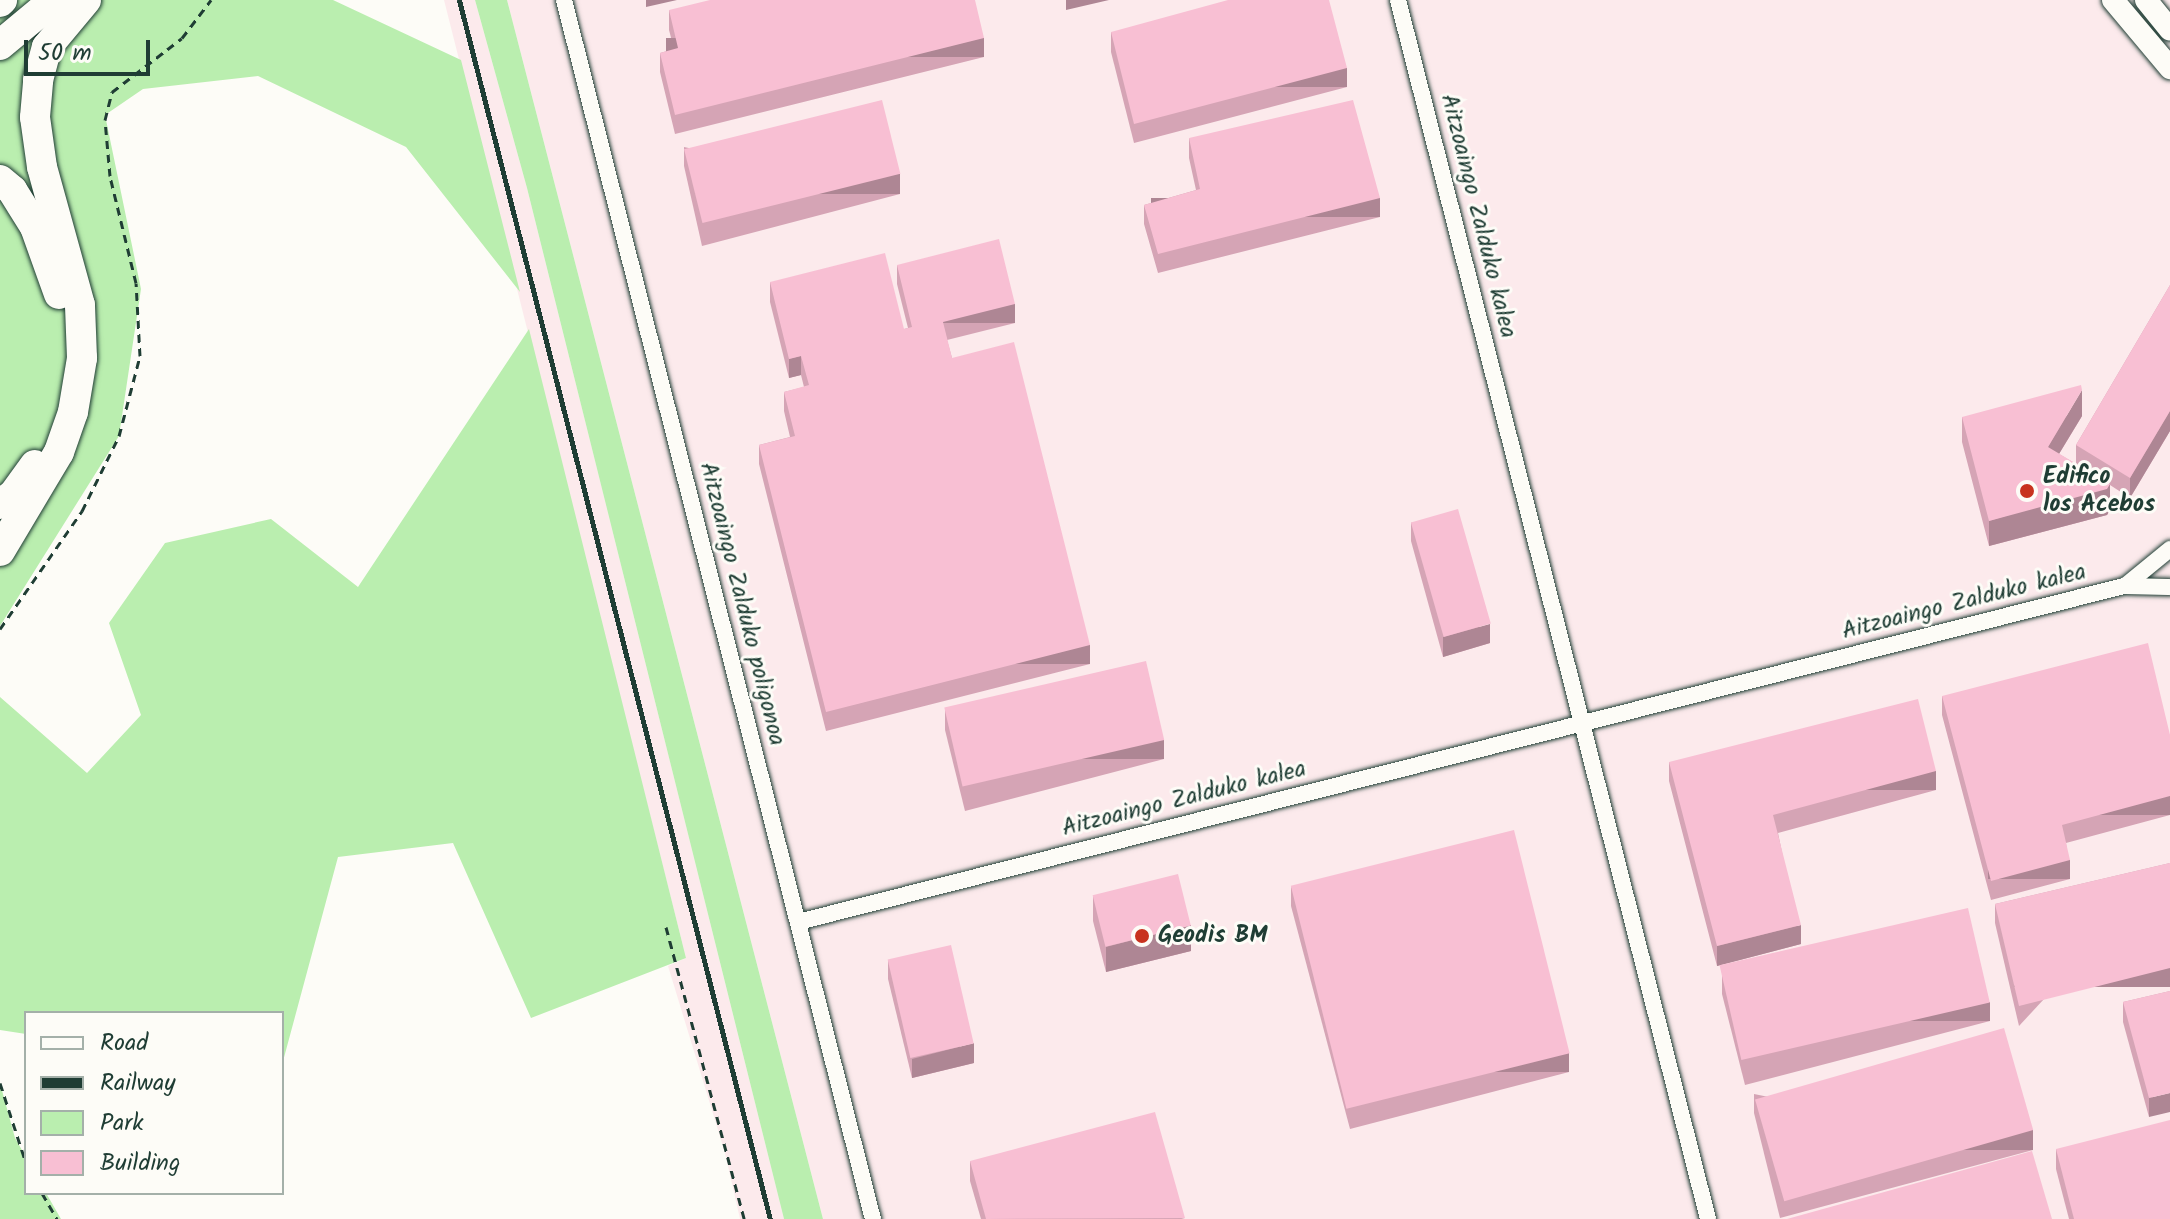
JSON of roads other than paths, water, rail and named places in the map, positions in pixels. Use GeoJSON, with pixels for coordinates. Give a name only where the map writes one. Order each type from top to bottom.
{"type":"FeatureCollection","features":[{"type":"Feature","properties":{"kind":"highway"},"geometry":{"type":"LineString","coordinates":[[0,45],[54,0]]}},
{"type":"Feature","properties":{"kind":"highway"},"geometry":{"type":"LineString","coordinates":[[0,551],[59,452],[73,412],[82,358],[80,305],[42,167],[35,117],[38,80],[47,47],[86,0]]}},
{"type":"Feature","properties":{"kind":"highway"},"geometry":{"type":"LineString","coordinates":[[0,180],[12,190],[35,227],[59,293],[65,340],[60,387],[48,435],[33,469],[13,495],[0,504]]}},
{"type":"Feature","properties":{"kind":"street","name":"Aitzoaingo Zalduko poligonoa"},"geometry":{"type":"LineString","coordinates":[[564,0],[873,1219]]}},
{"type":"Feature","properties":{"kind":"street","name":"Aitzoaingo Zalduko kalea"},"geometry":{"type":"LineString","coordinates":[[1398,0],[1708,1219]]}},
{"type":"Feature","properties":{"kind":"street"},"geometry":{"type":"LineString","coordinates":[[2113,0],[2170,68]]}},
{"type":"Feature","properties":{"kind":"street"},"geometry":{"type":"LineString","coordinates":[[2146,0],[2170,30]]}},
{"type":"Feature","properties":{"kind":"street","name":"Aitzoaingo Zalduko kalea"},"geometry":{"type":"LineString","coordinates":[[2124,586],[2149,570],[2170,549]]}},
{"type":"Feature","properties":{"kind":"street","name":"Aitzoaingo Zalduko kalea"},"geometry":{"type":"LineString","coordinates":[[798,922],[2124,586],[2170,587]]}},
{"type":"Feature","properties":{"kind":"railway"},"geometry":{"type":"LineString","coordinates":[[459,0],[770,1219]]}},
{"type":"Feature","properties":{"kind":"place","name":"Edifico los Acebos"},"geometry":{"type":"Point","coordinates":[2027,491]}},
{"type":"Feature","properties":{"kind":"place","name":"Geodis BM"},"geometry":{"type":"Point","coordinates":[1142,936]}}]}
